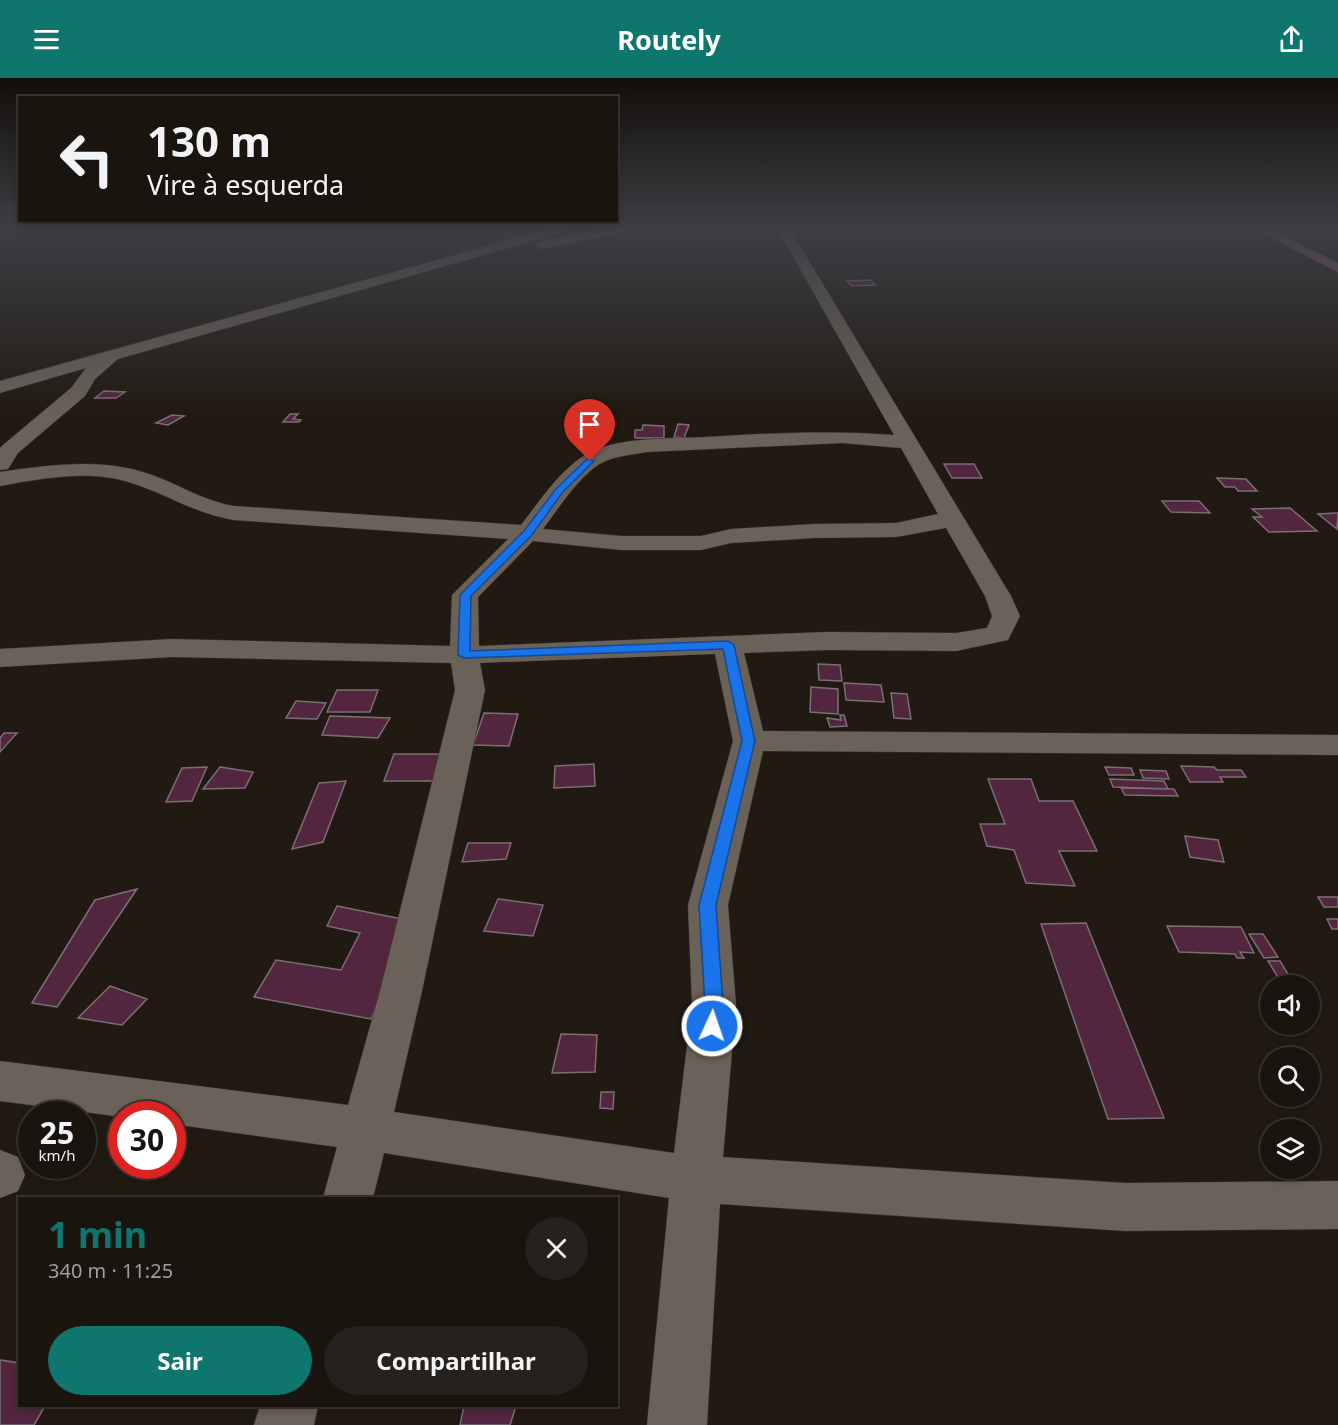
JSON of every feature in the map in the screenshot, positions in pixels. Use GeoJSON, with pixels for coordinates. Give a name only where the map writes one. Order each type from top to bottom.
{"type":"FeatureCollection","features":[{"type":"Feature","properties":{"kind":"street"},"geometry":{"type":"LineString","coordinates":[[0,387],[342,291]]}},
{"type":"Feature","properties":{"kind":"street"},"geometry":{"type":"LineString","coordinates":[[0,658],[172,648],[464,655],[827,641],[956,642],[998,634],[1006,616],[998,596],[820,291]]}},
{"type":"Feature","properties":{"kind":"street"},"geometry":{"type":"LineString","coordinates":[[0,464],[10,450],[78,392],[88,376],[114,354]]}},
{"type":"Feature","properties":{"kind":"street"},"geometry":{"type":"LineString","coordinates":[[348,1197],[401,991],[470,690],[464,655],[465,595],[528,534],[559,491],[590,461],[618,450],[647,446],[796,438],[842,437],[909,442]]}},
{"type":"Feature","properties":{"kind":"street"},"geometry":{"type":"LineString","coordinates":[[0,479],[47,472],[120,473],[145,480],[202,505],[227,512],[621,543],[701,543],[732,536],[814,531],[896,530],[934,524],[952,517]]}},
{"type":"Feature","properties":{"kind":"street"},"geometry":{"type":"LineString","coordinates":[[677,1425],[696,1179],[714,1005],[708,905],[748,741],[728,645]]}},
{"type":"Feature","properties":{"kind":"street"},"geometry":{"type":"LineString","coordinates":[[748,741],[1338,745]]}},
{"type":"Feature","properties":{"kind":"street"},"geometry":{"type":"LineString","coordinates":[[0,1081],[365,1129],[696,1179],[1125,1207],[1338,1205]]}},
{"type":"Feature","properties":{"kind":"street"},"geometry":{"type":"LineString","coordinates":[[284,1425],[290,1407]]}},
{"type":"Feature","properties":{"kind":"building"},"geometry":{"type":"Polygon","coordinates":[[[104,391],[125,392],[116,398],[95,398],[104,391]]]}},
{"type":"Feature","properties":{"kind":"building"},"geometry":{"type":"Polygon","coordinates":[[[290,414],[298,414],[293,419],[301,420],[283,422],[290,414]]]}},
{"type":"Feature","properties":{"kind":"building"},"geometry":{"type":"Polygon","coordinates":[[[172,415],[184,416],[168,425],[156,423],[172,415]]]}},
{"type":"Feature","properties":{"kind":"building"},"geometry":{"type":"Polygon","coordinates":[[[678,424],[689,425],[684,438],[674,437],[678,424]]]}},
{"type":"Feature","properties":{"kind":"building"},"geometry":{"type":"Polygon","coordinates":[[[643,425],[664,426],[664,438],[635,438],[635,430],[642,430],[643,425]]]}},
{"type":"Feature","properties":{"kind":"building"},"geometry":{"type":"Polygon","coordinates":[[[944,464],[974,464],[982,478],[952,478],[944,464]]]}},
{"type":"Feature","properties":{"kind":"building"},"geometry":{"type":"Polygon","coordinates":[[[1217,478],[1246,479],[1257,491],[1238,491],[1235,487],[1225,487],[1217,478]]]}},
{"type":"Feature","properties":{"kind":"building"},"geometry":{"type":"Polygon","coordinates":[[[1162,501],[1199,501],[1210,513],[1171,512],[1162,501]]]}},
{"type":"Feature","properties":{"kind":"building"},"geometry":{"type":"Polygon","coordinates":[[[1290,508],[1317,531],[1269,532],[1253,517],[1262,517],[1252,509],[1290,508]]]}},
{"type":"Feature","properties":{"kind":"building"},"geometry":{"type":"Polygon","coordinates":[[[1338,513],[1337,529],[1318,514],[1338,513]]]}},
{"type":"Feature","properties":{"kind":"building"},"geometry":{"type":"Polygon","coordinates":[[[818,664],[840,665],[842,681],[819,680],[818,664]]]}},
{"type":"Feature","properties":{"kind":"building"},"geometry":{"type":"Polygon","coordinates":[[[844,683],[881,685],[884,702],[846,700],[844,683]]]}},
{"type":"Feature","properties":{"kind":"building"},"geometry":{"type":"Polygon","coordinates":[[[811,687],[838,689],[838,714],[810,712],[811,687]]]}},
{"type":"Feature","properties":{"kind":"building"},"geometry":{"type":"Polygon","coordinates":[[[337,690],[378,690],[370,712],[327,712],[337,690]]]}},
{"type":"Feature","properties":{"kind":"building"},"geometry":{"type":"Polygon","coordinates":[[[891,693],[907,694],[911,719],[894,718],[891,693]]]}},
{"type":"Feature","properties":{"kind":"building"},"geometry":{"type":"Polygon","coordinates":[[[296,701],[326,703],[317,719],[286,718],[296,701]]]}},
{"type":"Feature","properties":{"kind":"building"},"geometry":{"type":"Polygon","coordinates":[[[484,713],[518,714],[509,746],[473,745],[484,713]]]}},
{"type":"Feature","properties":{"kind":"building"},"geometry":{"type":"Polygon","coordinates":[[[840,715],[844,715],[847,726],[830,727],[827,718],[841,720],[840,715]]]}},
{"type":"Feature","properties":{"kind":"building"},"geometry":{"type":"Polygon","coordinates":[[[330,716],[390,718],[378,738],[322,735],[330,716]]]}},
{"type":"Feature","properties":{"kind":"building"},"geometry":{"type":"Polygon","coordinates":[[[4,733],[17,733],[0,752],[0,738],[4,733]]]}},
{"type":"Feature","properties":{"kind":"building"},"geometry":{"type":"Polygon","coordinates":[[[394,754],[446,754],[439,781],[384,781],[394,754]]]}},
{"type":"Feature","properties":{"kind":"building"},"geometry":{"type":"Polygon","coordinates":[[[594,764],[595,786],[554,788],[555,766],[594,764]]]}},
{"type":"Feature","properties":{"kind":"building"},"geometry":{"type":"Polygon","coordinates":[[[1181,766],[1241,770],[1246,777],[1220,777],[1223,782],[1190,782],[1181,766]]]}},
{"type":"Feature","properties":{"kind":"building"},"geometry":{"type":"Polygon","coordinates":[[[207,767],[192,801],[166,802],[182,768],[207,767]]]}},
{"type":"Feature","properties":{"kind":"building"},"geometry":{"type":"Polygon","coordinates":[[[220,767],[253,772],[245,788],[203,789],[220,767]]]}},
{"type":"Feature","properties":{"kind":"building"},"geometry":{"type":"Polygon","coordinates":[[[1105,767],[1131,768],[1134,775],[1109,775],[1105,767]]]}},
{"type":"Feature","properties":{"kind":"building"},"geometry":{"type":"Polygon","coordinates":[[[1140,770],[1166,771],[1169,779],[1143,778],[1140,770]]]}},
{"type":"Feature","properties":{"kind":"building"},"geometry":{"type":"Polygon","coordinates":[[[988,779],[1031,779],[1039,801],[1073,801],[1097,851],[1059,851],[1075,886],[1026,883],[1014,850],[987,846],[980,824],[1005,824],[988,779]]]}},
{"type":"Feature","properties":{"kind":"building"},"geometry":{"type":"Polygon","coordinates":[[[1110,779],[1164,781],[1168,789],[1113,787],[1110,779]]]}},
{"type":"Feature","properties":{"kind":"building"},"geometry":{"type":"Polygon","coordinates":[[[346,781],[323,842],[292,849],[319,783],[346,781]]]}},
{"type":"Feature","properties":{"kind":"building"},"geometry":{"type":"Polygon","coordinates":[[[1121,788],[1174,789],[1178,796],[1125,795],[1121,788]]]}},
{"type":"Feature","properties":{"kind":"building"},"geometry":{"type":"Polygon","coordinates":[[[1185,836],[1218,840],[1224,862],[1190,857],[1185,836]]]}},
{"type":"Feature","properties":{"kind":"building"},"geometry":{"type":"Polygon","coordinates":[[[468,843],[511,843],[506,859],[462,862],[468,843]]]}},
{"type":"Feature","properties":{"kind":"building"},"geometry":{"type":"Polygon","coordinates":[[[137,889],[57,1007],[32,1003],[95,900],[137,889]]]}},
{"type":"Feature","properties":{"kind":"building"},"geometry":{"type":"Polygon","coordinates":[[[1318,897],[1338,897],[1338,907],[1324,907],[1318,897]]]}},
{"type":"Feature","properties":{"kind":"building"},"geometry":{"type":"Polygon","coordinates":[[[498,899],[543,905],[533,936],[484,931],[498,899]]]}},
{"type":"Feature","properties":{"kind":"building"},"geometry":{"type":"Polygon","coordinates":[[[337,906],[417,922],[371,1019],[254,997],[276,960],[341,970],[360,933],[327,926],[337,906]]]}},
{"type":"Feature","properties":{"kind":"building"},"geometry":{"type":"Polygon","coordinates":[[[1327,919],[1338,919],[1338,929],[1332,929],[1327,919]]]}},
{"type":"Feature","properties":{"kind":"building"},"geometry":{"type":"Polygon","coordinates":[[[1086,923],[1164,1118],[1108,1119],[1041,924],[1086,923]]]}},
{"type":"Feature","properties":{"kind":"building"},"geometry":{"type":"Polygon","coordinates":[[[1167,926],[1241,927],[1254,953],[1240,952],[1244,958],[1237,958],[1235,954],[1179,952],[1167,926]]]}},
{"type":"Feature","properties":{"kind":"building"},"geometry":{"type":"Polygon","coordinates":[[[1249,934],[1263,934],[1278,957],[1264,958],[1249,934]]]}},
{"type":"Feature","properties":{"kind":"building"},"geometry":{"type":"Polygon","coordinates":[[[1268,961],[1280,961],[1289,975],[1277,975],[1268,961]]]}},
{"type":"Feature","properties":{"kind":"building"},"geometry":{"type":"Polygon","coordinates":[[[110,986],[147,999],[122,1025],[78,1018],[110,986]]]}},
{"type":"Feature","properties":{"kind":"building"},"geometry":{"type":"Polygon","coordinates":[[[561,1034],[597,1035],[595,1072],[552,1073],[561,1034]]]}},
{"type":"Feature","properties":{"kind":"building"},"geometry":{"type":"Polygon","coordinates":[[[601,1092],[614,1092],[613,1109],[600,1108],[601,1092]]]}},
{"type":"Feature","properties":{"kind":"building"},"geometry":{"type":"Polygon","coordinates":[[[0,1360],[18,1363],[18,1407],[44,1407],[34,1425],[0,1425],[0,1360]]]}},
{"type":"Feature","properties":{"kind":"building"},"geometry":{"type":"Polygon","coordinates":[[[464,1407],[516,1407],[510,1425],[460,1425],[464,1407]]]}},
{"type":"Feature","properties":{"kind":"route"},"geometry":{"type":"LineString","coordinates":[[590,461],[559,491],[528,534],[465,595],[464,655],[728,645],[748,741],[708,905],[714,1005],[712,1026]]}}]}
